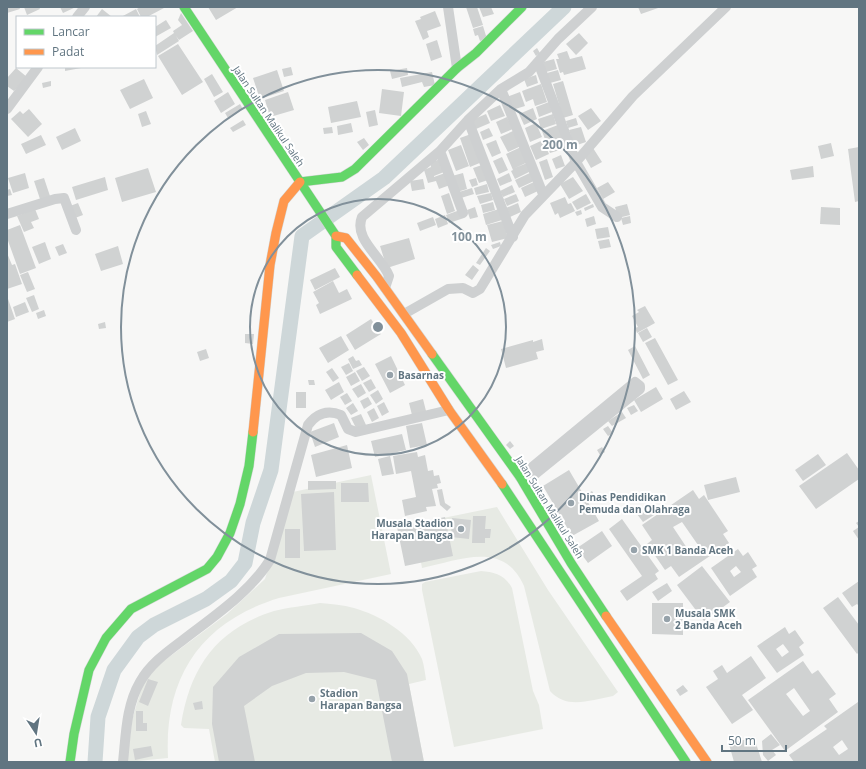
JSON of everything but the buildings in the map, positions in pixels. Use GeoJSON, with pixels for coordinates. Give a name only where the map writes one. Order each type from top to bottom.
{"type":"FeatureCollection","features":[{"type":"Feature","properties":{"kind":"main road","name":"Jalan Sultan Malikul Saleh"},"geometry":{"type":"LineString","coordinates":[[184,7],[334,234],[336,247],[401,333],[449,410],[504,487],[686,762]]}},
{"type":"Feature","properties":{"kind":"main road"},"geometry":{"type":"LineString","coordinates":[[70,762],[74,734],[89,670],[106,638],[131,609],[206,569],[217,557],[230,533],[240,504],[249,466],[270,265],[284,201],[300,182],[342,177],[355,169],[457,68],[476,53],[522,7]]}},
{"type":"Feature","properties":{"kind":"main road","name":"Jalan Sultan Malikul Saleh"},"geometry":{"type":"LineString","coordinates":[[334,234],[346,238],[385,288],[522,480],[571,562],[651,682],[707,762]]}},
{"type":"Feature","properties":{"kind":"main road"},"geometry":{"type":"LineString","coordinates":[[466,433],[480,423]]}},
{"type":"Feature","properties":{"kind":"main road"},"geometry":{"type":"LineString","coordinates":[[559,572],[571,562]]}},
{"type":"Feature","properties":{"kind":"street"},"geometry":{"type":"LineString","coordinates":[[78,16],[84,7]]}},
{"type":"Feature","properties":{"kind":"street"},"geometry":{"type":"LineString","coordinates":[[448,7],[457,68]]}},
{"type":"Feature","properties":{"kind":"street"},"geometry":{"type":"LineString","coordinates":[[385,288],[389,280],[387,271],[362,235],[360,223],[362,218],[440,151],[468,120],[501,89],[529,72],[558,39],[592,7]]}},
{"type":"Feature","properties":{"kind":"street"},"geometry":{"type":"LineString","coordinates":[[404,314],[448,289],[464,288],[473,293],[480,289],[525,215],[543,194],[576,162],[633,96],[726,7]]}},
{"type":"Feature","properties":{"kind":"street"},"geometry":{"type":"LineString","coordinates":[[538,62],[576,162],[602,207],[617,217]]}},
{"type":"Feature","properties":{"kind":"street"},"geometry":{"type":"LineString","coordinates":[[9,102],[37,68]]}},
{"type":"Feature","properties":{"kind":"street"},"geometry":{"type":"LineString","coordinates":[[501,89],[543,194]]}},
{"type":"Feature","properties":{"kind":"street"},"geometry":{"type":"LineString","coordinates":[[468,120],[513,237]]}},
{"type":"Feature","properties":{"kind":"street"},"geometry":{"type":"LineString","coordinates":[[440,151],[463,213]]}},
{"type":"Feature","properties":{"kind":"street"},"geometry":{"type":"LineString","coordinates":[[7,214],[55,199],[64,198],[76,230]]}},
{"type":"Feature","properties":{"kind":"street"},"geometry":{"type":"LineString","coordinates":[[634,382],[640,386],[640,388],[522,480],[634,382]]}},
{"type":"Feature","properties":{"kind":"street"},"geometry":{"type":"LineString","coordinates":[[124,762],[130,704],[140,682],[153,663],[226,607],[261,574],[270,560],[308,425],[314,417],[333,412],[341,415],[348,429],[356,432],[449,410]]}},
{"type":"Feature","properties":{"kind":"shaded area"},"geometry":{"type":"Polygon","coordinates":[[[371,475],[391,574],[279,598],[252,608],[228,622],[209,638],[193,657],[181,678],[173,702],[168,729],[168,758],[127,762],[132,720],[142,686],[157,666],[227,614],[265,579],[293,492],[371,475]]]}},
{"type":"Feature","properties":{"kind":"shaded area"},"geometry":{"type":"Polygon","coordinates":[[[497,507],[548,590],[618,692],[613,696],[587,701],[571,702],[557,697],[550,691],[524,586],[515,572],[505,563],[493,558],[480,557],[466,558],[422,568],[414,524],[497,507]]]}},
{"type":"Feature","properties":{"kind":"shaded area"},"geometry":{"type":"Polygon","coordinates":[[[481,571],[490,572],[503,577],[512,588],[533,691],[539,705],[543,729],[454,747],[422,584],[425,582],[481,571]]]}},
{"type":"Feature","properties":{"kind":"shaded area","name":"Stadion Harapan Bangsa"},"geometry":{"type":"Polygon","coordinates":[[[320,603],[350,607],[374,615],[384,620],[402,633],[417,650],[423,661],[426,680],[409,684],[424,762],[215,762],[209,729],[184,728],[181,725],[185,704],[191,685],[199,668],[222,640],[237,628],[274,611],[320,603]]]}},
{"type":"Feature","properties":{"kind":"waterway"},"geometry":{"type":"LineString","coordinates":[[95,762],[98,717],[114,670],[138,637],[154,625],[206,599],[231,581],[245,563],[253,523],[271,470],[302,236],[384,178],[564,7]]}},
{"type":"Feature","properties":{"kind":"traffic: fast"},"geometry":{"type":"LineString","coordinates":[[184,7],[336,236],[336,247],[357,275]]}},
{"type":"Feature","properties":{"kind":"traffic: fast"},"geometry":{"type":"LineString","coordinates":[[300,182],[342,177],[355,169],[457,68],[476,53],[522,7]]}},
{"type":"Feature","properties":{"kind":"traffic: fast"},"geometry":{"type":"LineString","coordinates":[[432,354],[520,477],[571,563],[606,616]]}},
{"type":"Feature","properties":{"kind":"traffic: fast"},"geometry":{"type":"LineString","coordinates":[[70,762],[74,734],[89,670],[106,638],[131,609],[207,569],[217,557],[230,533],[240,504],[249,466],[253,432]]}},
{"type":"Feature","properties":{"kind":"traffic: fast"},"geometry":{"type":"LineString","coordinates":[[502,484],[686,762]]}},
{"type":"Feature","properties":{"kind":"traffic: slow"},"geometry":{"type":"LineString","coordinates":[[253,432],[270,265],[276,233],[284,201],[300,182]]}},
{"type":"Feature","properties":{"kind":"traffic: slow"},"geometry":{"type":"LineString","coordinates":[[336,236],[346,238],[377,277],[432,354]]}},
{"type":"Feature","properties":{"kind":"traffic: slow"},"geometry":{"type":"LineString","coordinates":[[357,275],[401,333],[449,410],[502,484]]}},
{"type":"Feature","properties":{"kind":"traffic: slow"},"geometry":{"type":"LineString","coordinates":[[606,616],[707,762]]}},
{"type":"Feature","properties":{"kind":"place","name":"Basarnas"},"geometry":{"type":"Point","coordinates":[390,375]}},
{"type":"Feature","properties":{"kind":"place","name":"Dinas Pendidikan Pemuda dan Olahraga"},"geometry":{"type":"Point","coordinates":[571,503]}},
{"type":"Feature","properties":{"kind":"place","name":"Musala Stadion Harapan Bangsa"},"geometry":{"type":"Point","coordinates":[461,529]}},
{"type":"Feature","properties":{"kind":"place","name":"SMK 1 Banda Aceh"},"geometry":{"type":"Point","coordinates":[634,550]}},
{"type":"Feature","properties":{"kind":"place","name":"Musala SMK 2 Banda Aceh"},"geometry":{"type":"Point","coordinates":[667,619]}},
{"type":"Feature","properties":{"kind":"place","name":"Stadion Harapan Bangsa"},"geometry":{"type":"Point","coordinates":[312,699]}}]}
